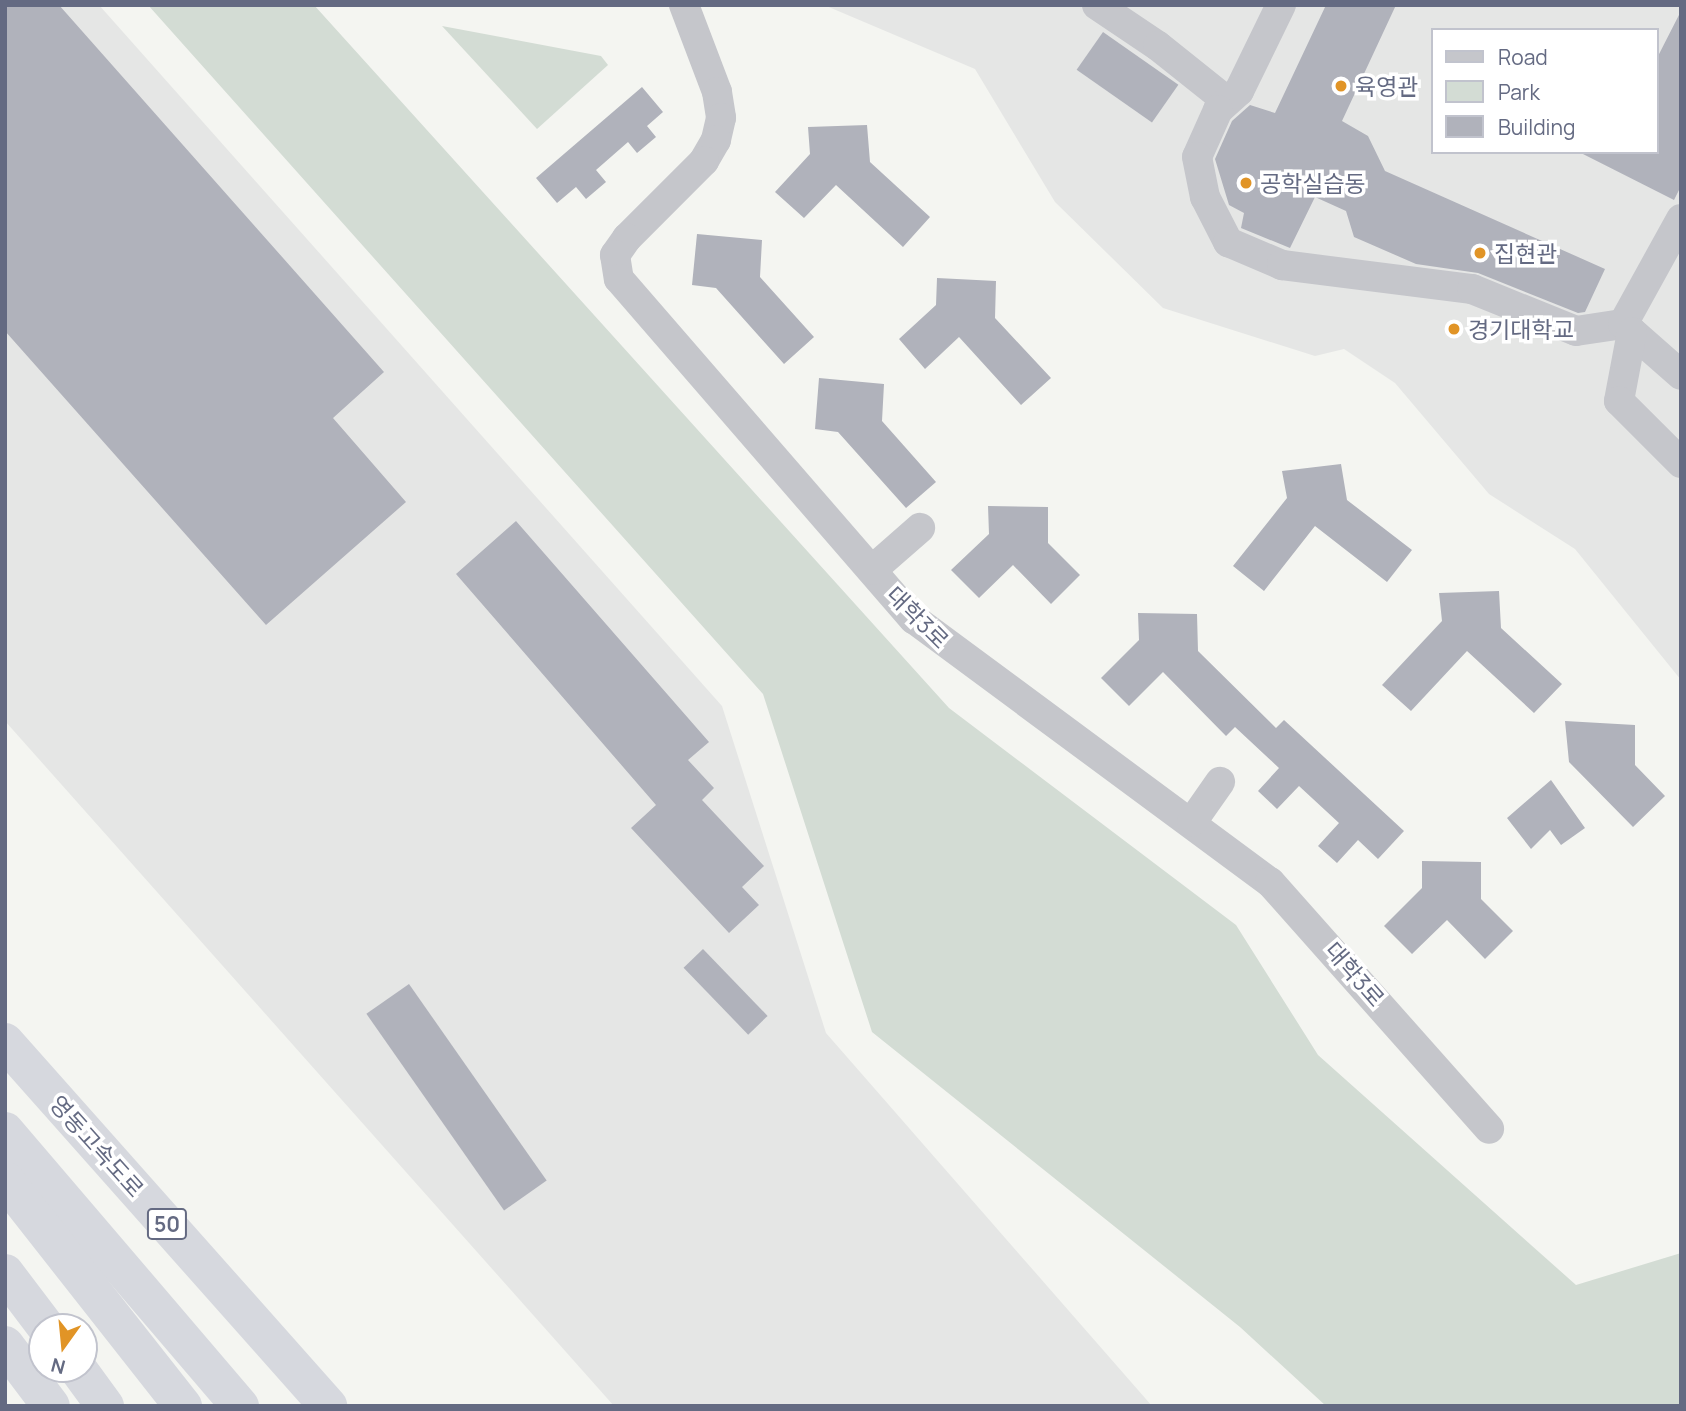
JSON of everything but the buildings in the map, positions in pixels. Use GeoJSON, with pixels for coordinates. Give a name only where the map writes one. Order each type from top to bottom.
{"type":"FeatureCollection","features":[{"type":"Feature","properties":{"kind":"highway","name":"영동고속도로"},"geometry":{"type":"LineString","coordinates":[[5,1042],[328,1406]]}},
{"type":"Feature","properties":{"kind":"highway","name":"50"},"geometry":{"type":"LineString","coordinates":[[5,1131],[240,1406]]}},
{"type":"Feature","properties":{"kind":"highway"},"geometry":{"type":"LineString","coordinates":[[5,1180],[183,1406]]}},
{"type":"Feature","properties":{"kind":"highway"},"geometry":{"type":"LineString","coordinates":[[5,1273],[35,1313]]}},
{"type":"Feature","properties":{"kind":"highway"},"geometry":{"type":"LineString","coordinates":[[5,1345],[51,1406]]}},
{"type":"Feature","properties":{"kind":"highway"},"geometry":{"type":"LineString","coordinates":[[88,1383],[105,1406]]}},
{"type":"Feature","properties":{"kind":"street","name":"대학3로"},"geometry":{"type":"LineString","coordinates":[[684,5],[717,92],[721,118],[716,140],[704,161],[627,238],[615,255],[614,267],[642,308],[872,570],[942,644],[1192,822],[1270,882],[1307,919],[1489,1129]]}},
{"type":"Feature","properties":{"kind":"street"},"geometry":{"type":"LineString","coordinates":[[1097,5],[1158,46],[1227,101]]}},
{"type":"Feature","properties":{"kind":"street"},"geometry":{"type":"LineString","coordinates":[[1282,5],[1239,91],[1218,110],[1197,157],[1205,197],[1228,242],[1282,265],[1472,289],[1576,331],[1628,328],[1681,375]]}},
{"type":"Feature","properties":{"kind":"street"},"geometry":{"type":"LineString","coordinates":[[1681,219],[1628,328],[1619,401],[1681,463]]}},
{"type":"Feature","properties":{"kind":"street"},"geometry":{"type":"LineString","coordinates":[[872,570],[920,528]]}},
{"type":"Feature","properties":{"kind":"street"},"geometry":{"type":"LineString","coordinates":[[1192,822],[1220,782]]}},
{"type":"Feature","properties":{"kind":"shaded area"},"geometry":{"type":"Polygon","coordinates":[[[5,5],[99,5],[722,706],[826,1033],[1152,1406],[614,1406],[5,721],[5,5]]]}},
{"type":"Feature","properties":{"kind":"shaded area","name":"경기대학교"},"geometry":{"type":"Polygon","coordinates":[[[824,5],[1681,5],[1681,680],[1575,549],[1489,494],[1395,383],[1344,349],[1315,356],[1163,308],[1055,202],[975,69],[824,5]]]}},
{"type":"Feature","properties":{"kind":"green space"},"geometry":{"type":"Polygon","coordinates":[[[148,5],[314,5],[949,708],[1236,925],[1318,1055],[1576,1285],[1681,1253],[1681,1406],[1326,1406],[1240,1327],[872,1032],[763,694],[148,5]]]}},
{"type":"Feature","properties":{"kind":"green space"},"geometry":{"type":"Polygon","coordinates":[[[442,26],[601,56],[608,65],[537,129],[442,26]]]}},
{"type":"Feature","properties":{"kind":"place","name":"육영관"},"geometry":{"type":"Point","coordinates":[1341,86]}},
{"type":"Feature","properties":{"kind":"place","name":"공학실습동"},"geometry":{"type":"Point","coordinates":[1246,183]}},
{"type":"Feature","properties":{"kind":"place","name":"집현관"},"geometry":{"type":"Point","coordinates":[1480,253]}},
{"type":"Feature","properties":{"kind":"place","name":"경기대학교"},"geometry":{"type":"Point","coordinates":[1454,329]}}]}
